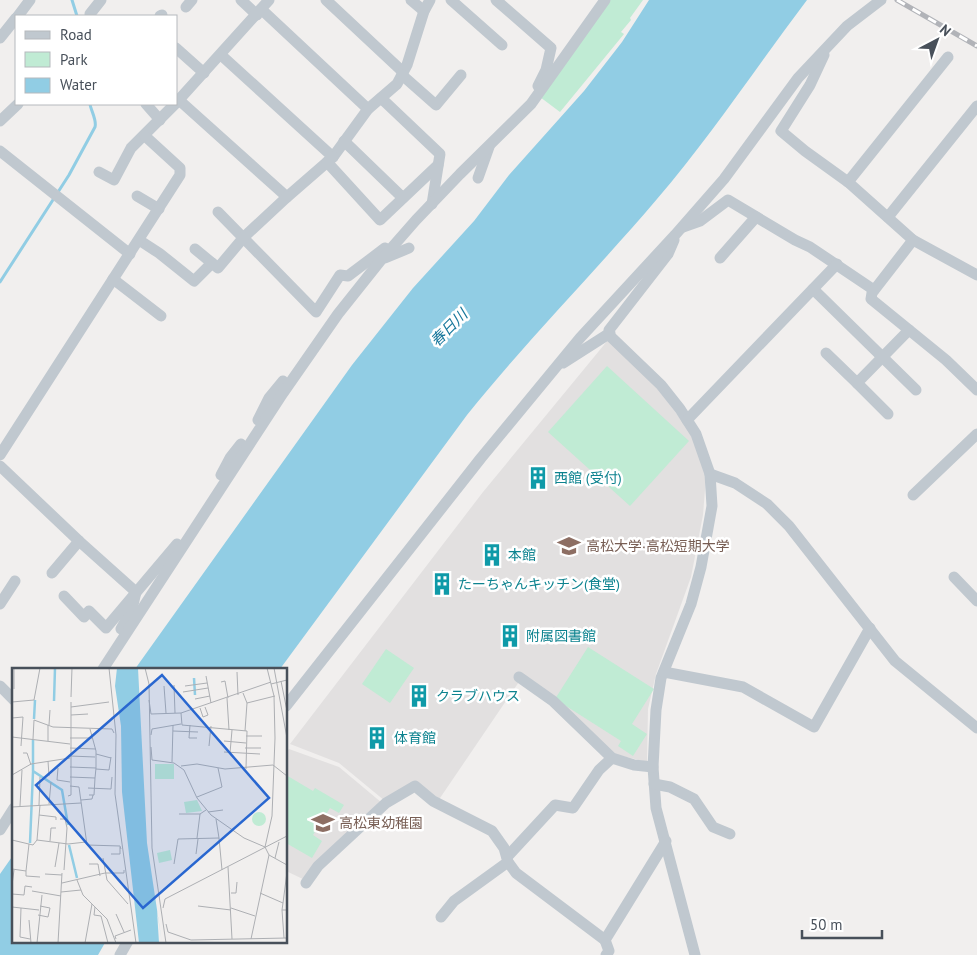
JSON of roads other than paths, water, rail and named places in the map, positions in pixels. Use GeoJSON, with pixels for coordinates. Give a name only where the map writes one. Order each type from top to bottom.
{"type":"FeatureCollection","features":[{"type":"Feature","properties":{"kind":"street"},"geometry":{"type":"LineString","coordinates":[[19,15],[30,0]]}},
{"type":"Feature","properties":{"kind":"street"},"geometry":{"type":"LineString","coordinates":[[90,14],[101,0]]}},
{"type":"Feature","properties":{"kind":"street"},"geometry":{"type":"LineString","coordinates":[[241,0],[262,8],[368,109]]}},
{"type":"Feature","properties":{"kind":"street"},"geometry":{"type":"LineString","coordinates":[[326,0],[436,105],[461,75]]}},
{"type":"Feature","properties":{"kind":"street"},"geometry":{"type":"LineString","coordinates":[[411,0],[424,11]]}},
{"type":"Feature","properties":{"kind":"street"},"geometry":{"type":"LineString","coordinates":[[195,249],[218,268],[244,237],[330,159],[368,109],[397,84],[407,65],[424,11],[430,0]]}},
{"type":"Feature","properties":{"kind":"street"},"geometry":{"type":"LineString","coordinates":[[451,0],[502,45]]}},
{"type":"Feature","properties":{"kind":"street"},"geometry":{"type":"LineString","coordinates":[[496,0],[551,48],[546,70],[531,104]]}},
{"type":"Feature","properties":{"kind":"street"},"geometry":{"type":"LineString","coordinates":[[64,596],[84,617],[88,611],[106,628],[175,547],[209,501],[255,431],[304,362],[381,260],[432,204],[531,104],[605,0]]}},
{"type":"Feature","properties":{"kind":"street"},"geometry":{"type":"LineString","coordinates":[[288,703],[481,458],[553,370],[724,179],[798,78],[847,26],[881,0]]}},
{"type":"Feature","properties":{"kind":"street"},"geometry":{"type":"LineString","coordinates":[[178,101],[262,8]]}},
{"type":"Feature","properties":{"kind":"street"},"geometry":{"type":"LineString","coordinates":[[0,38],[15,19]]}},
{"type":"Feature","properties":{"kind":"street"},"geometry":{"type":"LineString","coordinates":[[829,44],[810,85],[780,130],[848,182],[913,240],[977,275]]}},
{"type":"Feature","properties":{"kind":"street"},"geometry":{"type":"LineString","coordinates":[[178,50],[204,73]]}},
{"type":"Feature","properties":{"kind":"street"},"geometry":{"type":"LineString","coordinates":[[221,55],[330,159],[380,220],[438,165]]}},
{"type":"Feature","properties":{"kind":"street"},"geometry":{"type":"LineString","coordinates":[[848,182],[948,56]]}},
{"type":"Feature","properties":{"kind":"street"},"geometry":{"type":"LineString","coordinates":[[381,98],[440,154],[432,204]]}},
{"type":"Feature","properties":{"kind":"street"},"geometry":{"type":"LineString","coordinates":[[178,103],[287,197]]}},
{"type":"Feature","properties":{"kind":"street"},"geometry":{"type":"LineString","coordinates":[[0,121],[17,105]]}},
{"type":"Feature","properties":{"kind":"street"},"geometry":{"type":"LineString","coordinates":[[147,105],[160,120]]}},
{"type":"Feature","properties":{"kind":"street"},"geometry":{"type":"LineString","coordinates":[[99,172],[114,180],[131,148],[174,105]]}},
{"type":"Feature","properties":{"kind":"street"},"geometry":{"type":"LineString","coordinates":[[888,217],[977,106]]}},
{"type":"Feature","properties":{"kind":"street"},"geometry":{"type":"LineString","coordinates":[[2,448],[114,279],[180,175],[180,168],[145,136]]}},
{"type":"Feature","properties":{"kind":"street"},"geometry":{"type":"LineString","coordinates":[[344,140],[403,198]]}},
{"type":"Feature","properties":{"kind":"street"},"geometry":{"type":"LineString","coordinates":[[478,178],[491,143]]}},
{"type":"Feature","properties":{"kind":"street"},"geometry":{"type":"LineString","coordinates":[[0,151],[130,254]]}},
{"type":"Feature","properties":{"kind":"street"},"geometry":{"type":"LineString","coordinates":[[136,196],[159,209]]}},
{"type":"Feature","properties":{"kind":"street"},"geometry":{"type":"LineString","coordinates":[[695,955],[656,808],[653,767],[656,710],[661,678],[691,604],[701,567],[712,506],[710,474],[696,434],[688,420],[661,385],[610,336],[609,330],[668,254],[678,231],[700,221],[728,200],[810,247],[874,290]]}},
{"type":"Feature","properties":{"kind":"street"},"geometry":{"type":"LineString","coordinates":[[218,212],[316,312],[340,275],[348,276],[390,244],[395,244]]}},
{"type":"Feature","properties":{"kind":"street"},"geometry":{"type":"LineString","coordinates":[[720,258],[756,217]]}},
{"type":"Feature","properties":{"kind":"street"},"geometry":{"type":"LineString","coordinates":[[139,240],[159,253],[194,282],[212,263]]}},
{"type":"Feature","properties":{"kind":"street"},"geometry":{"type":"LineString","coordinates":[[913,240],[872,292],[871,299],[946,360],[977,390]]}},
{"type":"Feature","properties":{"kind":"street"},"geometry":{"type":"LineString","coordinates":[[381,260],[409,248]]}},
{"type":"Feature","properties":{"kind":"street"},"geometry":{"type":"LineString","coordinates":[[688,420],[837,264]]}},
{"type":"Feature","properties":{"kind":"street"},"geometry":{"type":"LineString","coordinates":[[114,279],[161,316]]}},
{"type":"Feature","properties":{"kind":"street"},"geometry":{"type":"LineString","coordinates":[[813,289],[916,390]]}},
{"type":"Feature","properties":{"kind":"street"},"geometry":{"type":"LineString","coordinates":[[857,383],[909,330]]}},
{"type":"Feature","properties":{"kind":"street"},"geometry":{"type":"LineString","coordinates":[[553,370],[610,333]]}},
{"type":"Feature","properties":{"kind":"street"},"geometry":{"type":"LineString","coordinates":[[826,353],[888,414]]}},
{"type":"Feature","properties":{"kind":"street"},"geometry":{"type":"LineString","coordinates":[[913,495],[977,434]]}},
{"type":"Feature","properties":{"kind":"street"},"geometry":{"type":"LineString","coordinates":[[0,466],[79,542],[136,592]]}},
{"type":"Feature","properties":{"kind":"street"},"geometry":{"type":"LineString","coordinates":[[710,474],[735,483],[767,504],[789,526],[895,661],[977,728]]}},
{"type":"Feature","properties":{"kind":"street"},"geometry":{"type":"LineString","coordinates":[[105,665],[199,522],[209,501]]}},
{"type":"Feature","properties":{"kind":"street"},"geometry":{"type":"LineString","coordinates":[[188,529],[199,522]]}},
{"type":"Feature","properties":{"kind":"street"},"geometry":{"type":"LineString","coordinates":[[52,573],[79,542]]}},
{"type":"Feature","properties":{"kind":"street"},"geometry":{"type":"LineString","coordinates":[[954,578],[977,601]]}},
{"type":"Feature","properties":{"kind":"street"},"geometry":{"type":"LineString","coordinates":[[0,604],[15,581]]}},
{"type":"Feature","properties":{"kind":"street"},"geometry":{"type":"LineString","coordinates":[[105,665],[132,609],[136,592]]}},
{"type":"Feature","properties":{"kind":"street"},"geometry":{"type":"LineString","coordinates":[[664,672],[743,687],[814,727],[870,628]]}},
{"type":"Feature","properties":{"kind":"street"},"geometry":{"type":"LineString","coordinates":[[519,677],[553,701],[612,758],[634,765],[653,767]]}},
{"type":"Feature","properties":{"kind":"street"},"geometry":{"type":"LineString","coordinates":[[0,686],[12,698]]}},
{"type":"Feature","properties":{"kind":"street"},"geometry":{"type":"LineString","coordinates":[[441,917],[454,901],[507,860],[555,805],[573,808],[599,770],[612,758]]}},
{"type":"Feature","properties":{"kind":"street"},"geometry":{"type":"LineString","coordinates":[[654,784],[670,787],[694,800],[714,827],[730,834]]}},
{"type":"Feature","properties":{"kind":"street"},"geometry":{"type":"LineString","coordinates":[[306,883],[318,866],[386,803],[416,786],[432,802],[492,831],[504,848],[507,860],[516,873],[605,940],[609,951],[606,955]]}},
{"type":"Feature","properties":{"kind":"street"},"geometry":{"type":"LineString","coordinates":[[0,830],[12,811]]}},
{"type":"Feature","properties":{"kind":"street"},"geometry":{"type":"LineString","coordinates":[[605,940],[666,841]]}},
{"type":"Feature","properties":{"kind":"street"},"geometry":{"type":"LineString","coordinates":[[120,955],[127,942]]}},
{"type":"Feature","properties":{"kind":"water","name":"春日川"},"geometry":{"type":"Polygon","coordinates":[[[649,0],[807,0],[677,175],[513,360],[467,415],[281,668],[136,668],[352,365],[413,288],[474,221],[509,175],[584,91],[622,42],[649,0]]]}},
{"type":"Feature","properties":{"kind":"water"},"geometry":{"type":"Polygon","coordinates":[[[12,857],[12,942],[105,942],[98,955],[0,955],[0,874],[12,857]]]}},
{"type":"Feature","properties":{"kind":"waterway"},"geometry":{"type":"LineString","coordinates":[[72,0],[77,15]]}},
{"type":"Feature","properties":{"kind":"waterway"},"geometry":{"type":"LineString","coordinates":[[0,282],[69,175],[95,127],[90,105]]}},
{"type":"Feature","properties":{"kind":"railway"},"geometry":{"type":"LineString","coordinates":[[897,0],[977,46]]}},
{"type":"Feature","properties":{"kind":"place","name":"西館 (受付)"},"geometry":{"type":"Point","coordinates":[538,478]}},
{"type":"Feature","properties":{"kind":"place","name":"高松大学·高松短期大学"},"geometry":{"type":"Point","coordinates":[569,546]}},
{"type":"Feature","properties":{"kind":"place","name":"本館"},"geometry":{"type":"Point","coordinates":[492,555]}},
{"type":"Feature","properties":{"kind":"place","name":"たーちゃんキッチン(食堂)"},"geometry":{"type":"Point","coordinates":[442,584]}},
{"type":"Feature","properties":{"kind":"place","name":"附属図書館"},"geometry":{"type":"Point","coordinates":[510,636]}},
{"type":"Feature","properties":{"kind":"place","name":"クラブハウス"},"geometry":{"type":"Point","coordinates":[419,696]}},
{"type":"Feature","properties":{"kind":"place","name":"体育館"},"geometry":{"type":"Point","coordinates":[377,738]}},
{"type":"Feature","properties":{"kind":"place","name":"高松東幼稚園"},"geometry":{"type":"Point","coordinates":[323,823]}}]}
